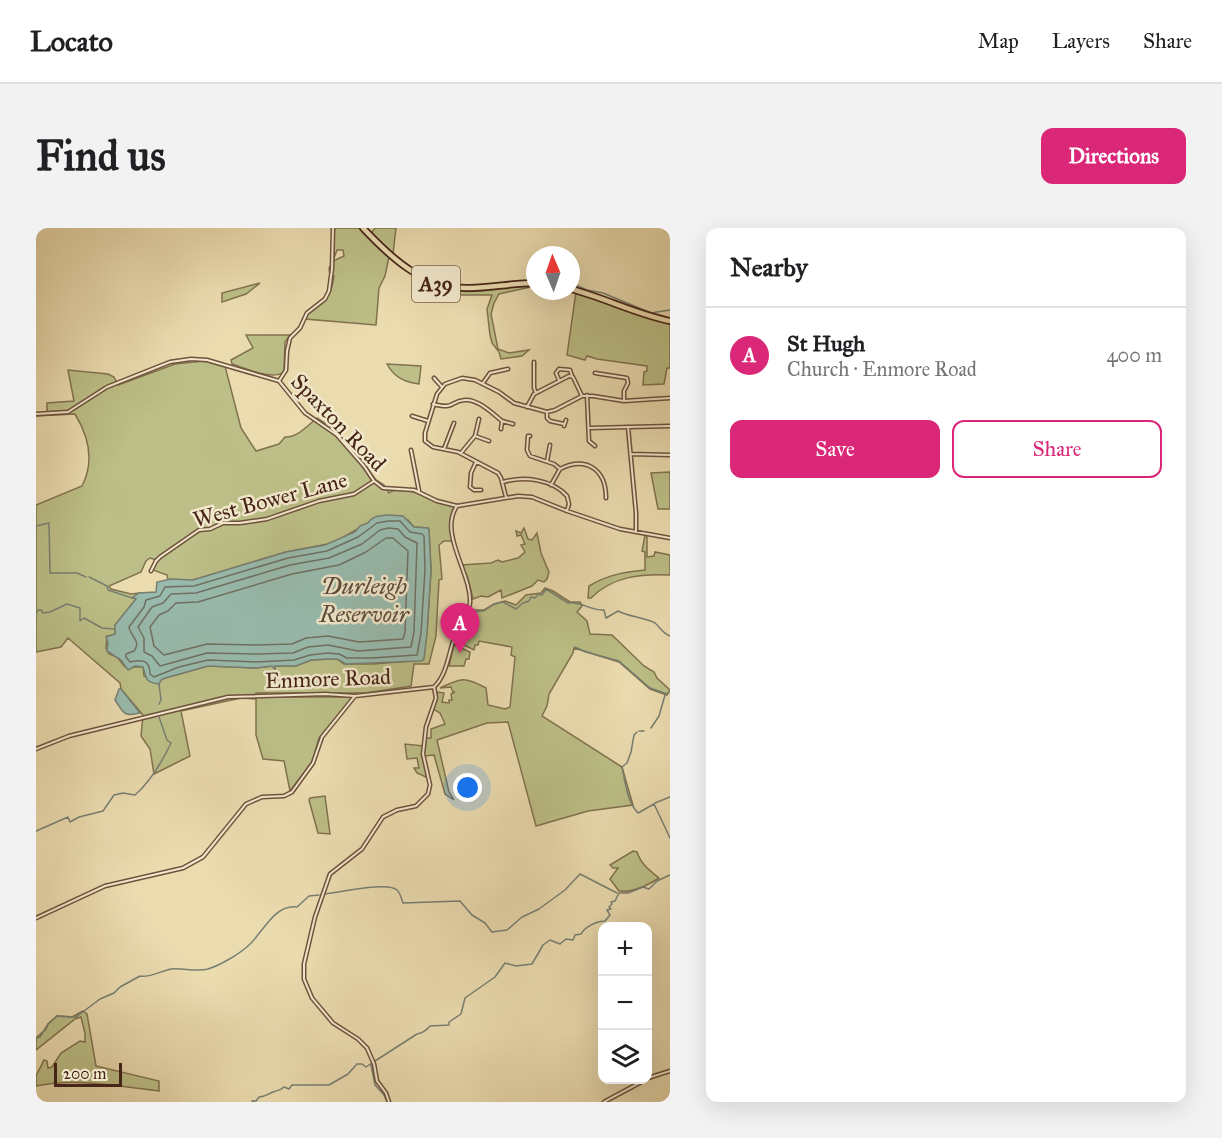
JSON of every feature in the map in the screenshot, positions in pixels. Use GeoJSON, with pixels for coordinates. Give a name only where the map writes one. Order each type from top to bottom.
{"type":"FeatureCollection","features":[{"type":"Feature","properties":{"kind":"main road","name":"A39"},"geometry":{"type":"LineString","coordinates":[[363,228],[405,267],[424,279],[442,285],[471,288],[526,284]]}},
{"type":"Feature","properties":{"kind":"main road"},"geometry":{"type":"LineString","coordinates":[[580,292],[670,321]]}},
{"type":"Feature","properties":{"kind":"street"},"geometry":{"type":"LineString","coordinates":[[279,381],[286,370],[290,338],[300,328],[307,313],[325,299],[329,291],[333,228]]}},
{"type":"Feature","properties":{"kind":"street","name":"Spaxton Road"},"geometry":{"type":"LineString","coordinates":[[36,414],[68,412],[118,382],[170,362],[187,359],[213,361],[279,381],[305,412],[337,435],[374,481],[383,488],[419,491],[437,501],[457,506],[522,496],[540,499],[567,511]]}},
{"type":"Feature","properties":{"kind":"street"},"geometry":{"type":"LineString","coordinates":[[534,362],[536,393]]}},
{"type":"Feature","properties":{"kind":"street"},"geometry":{"type":"LineString","coordinates":[[560,381],[556,373],[559,369],[570,370],[582,396]]}},
{"type":"Feature","properties":{"kind":"street"},"geometry":{"type":"LineString","coordinates":[[483,383],[490,373],[506,370]]}},
{"type":"Feature","properties":{"kind":"street"},"geometry":{"type":"LineString","coordinates":[[595,373],[627,378],[624,401]]}},
{"type":"Feature","properties":{"kind":"street"},"geometry":{"type":"LineString","coordinates":[[527,407],[533,395],[572,376]]}},
{"type":"Feature","properties":{"kind":"street"},"geometry":{"type":"LineString","coordinates":[[434,378],[442,387]]}},
{"type":"Feature","properties":{"kind":"street"},"geometry":{"type":"LineString","coordinates":[[506,498],[498,473],[461,453],[430,446],[425,441],[424,437],[435,397],[442,387],[451,381],[470,378],[483,383],[514,403],[547,412],[555,411],[587,395],[624,401],[669,397]]}},
{"type":"Feature","properties":{"kind":"street"},"geometry":{"type":"LineString","coordinates":[[587,395],[590,441],[594,444]]}},
{"type":"Feature","properties":{"kind":"street"},"geometry":{"type":"LineString","coordinates":[[433,404],[447,407],[469,400],[510,424]]}},
{"type":"Feature","properties":{"kind":"street"},"geometry":{"type":"LineString","coordinates":[[547,412],[547,418],[550,421],[565,424]]}},
{"type":"Feature","properties":{"kind":"street"},"geometry":{"type":"LineString","coordinates":[[415,416],[428,421]]}},
{"type":"Feature","properties":{"kind":"street"},"geometry":{"type":"LineString","coordinates":[[461,453],[475,436],[477,421]]}},
{"type":"Feature","properties":{"kind":"street"},"geometry":{"type":"LineString","coordinates":[[501,430],[502,421]]}},
{"type":"Feature","properties":{"kind":"street"},"geometry":{"type":"LineString","coordinates":[[444,449],[454,423]]}},
{"type":"Feature","properties":{"kind":"street"},"geometry":{"type":"LineString","coordinates":[[590,428],[670,426]]}},
{"type":"Feature","properties":{"kind":"street"},"geometry":{"type":"LineString","coordinates":[[628,427],[636,532]]}},
{"type":"Feature","properties":{"kind":"street"},"geometry":{"type":"LineString","coordinates":[[475,436],[487,441]]}},
{"type":"Feature","properties":{"kind":"street"},"geometry":{"type":"LineString","coordinates":[[528,436],[529,457],[547,461],[560,469]]}},
{"type":"Feature","properties":{"kind":"street"},"geometry":{"type":"LineString","coordinates":[[547,461],[550,445]]}},
{"type":"Feature","properties":{"kind":"street"},"geometry":{"type":"LineString","coordinates":[[411,450],[419,491]]}},
{"type":"Feature","properties":{"kind":"street"},"geometry":{"type":"LineString","coordinates":[[630,454],[670,455]]}},
{"type":"Feature","properties":{"kind":"street"},"geometry":{"type":"LineString","coordinates":[[476,462],[471,473],[470,487],[474,490],[479,489]]}},
{"type":"Feature","properties":{"kind":"street"},"geometry":{"type":"LineString","coordinates":[[551,485],[560,469],[575,464],[592,467],[604,481],[605,498]]}},
{"type":"Feature","properties":{"kind":"street"},"geometry":{"type":"LineString","coordinates":[[502,482],[522,478],[551,485],[567,496],[569,504],[567,511],[620,529],[670,538]]}},
{"type":"Feature","properties":{"kind":"street","name":"West Bower Lane"},"geometry":{"type":"LineString","coordinates":[[151,571],[160,557],[196,531],[210,529],[223,523],[267,519],[319,501],[354,494],[374,481]]}},
{"type":"Feature","properties":{"kind":"street"},"geometry":{"type":"LineString","coordinates":[[389,1102],[386,1093],[376,1081],[374,1064],[367,1048],[325,1015],[312,998],[304,979],[304,964],[310,933],[330,874],[362,849],[383,817],[397,810],[416,806],[426,799],[430,786],[423,754],[428,721],[436,698],[434,687],[441,678],[455,634],[468,610],[468,587],[458,558],[451,523],[457,506]]}},
{"type":"Feature","properties":{"kind":"street","name":"Enmore Road"},"geometry":{"type":"LineString","coordinates":[[36,749],[69,736],[228,697],[325,694],[355,696],[434,687]]}},
{"type":"Feature","properties":{"kind":"street"},"geometry":{"type":"LineString","coordinates":[[36,918],[105,886],[183,868],[203,857],[246,804],[262,797],[285,796],[292,792],[313,763],[322,737],[355,696]]}},
{"type":"Feature","properties":{"kind":"street"},"geometry":{"type":"LineString","coordinates":[[652,1077],[670,1071]]}},
{"type":"Feature","properties":{"kind":"street"},"geometry":{"type":"LineString","coordinates":[[604,1102],[637,1084]]}},
{"type":"Feature","properties":{"kind":"green space"},"geometry":{"type":"Polygon","coordinates":[[[334,228],[360,228],[389,257],[385,276],[379,288],[376,325],[305,319],[313,308],[329,294],[334,276],[330,276],[329,268],[335,260],[344,256],[343,250],[337,250],[334,258],[334,228]]]}},
{"type":"Feature","properties":{"kind":"green space"},"geometry":{"type":"Polygon","coordinates":[[[375,228],[396,228],[393,254],[371,233],[375,228]]]}},
{"type":"Feature","properties":{"kind":"green space"},"geometry":{"type":"Polygon","coordinates":[[[260,283],[246,294],[222,302],[222,293],[260,283]]]}},
{"type":"Feature","properties":{"kind":"green space"},"geometry":{"type":"Polygon","coordinates":[[[526,284],[526,288],[499,294],[491,314],[498,349],[509,353],[529,350],[522,356],[501,359],[492,343],[487,309],[492,295],[462,295],[453,290],[480,291],[526,284]]]}},
{"type":"Feature","properties":{"kind":"green space"},"geometry":{"type":"Polygon","coordinates":[[[580,293],[670,323],[670,368],[667,368],[664,384],[643,385],[647,366],[587,356],[585,360],[567,355],[575,300],[580,300],[580,293]]]}},
{"type":"Feature","properties":{"kind":"green space"},"geometry":{"type":"Polygon","coordinates":[[[246,335],[290,335],[285,342],[284,372],[272,375],[232,364],[231,360],[253,348],[246,335]]]}},
{"type":"Feature","properties":{"kind":"green space"},"geometry":{"type":"Polygon","coordinates":[[[204,361],[225,366],[241,428],[256,451],[279,444],[285,437],[298,434],[317,418],[334,429],[351,446],[376,480],[384,485],[389,493],[406,490],[457,506],[452,523],[455,541],[444,541],[439,545],[442,579],[439,580],[436,636],[429,664],[414,664],[411,686],[366,693],[256,693],[257,697],[351,697],[352,699],[319,738],[312,762],[290,791],[284,761],[263,759],[256,735],[256,699],[241,698],[181,711],[190,756],[154,774],[150,749],[141,736],[143,715],[121,689],[120,683],[68,638],[61,647],[36,652],[36,505],[82,486],[88,467],[89,449],[84,431],[75,414],[36,416],[36,413],[47,412],[47,403],[74,401],[68,370],[108,374],[114,377],[118,385],[175,364],[204,361]],[[408,520],[368,523],[333,543],[286,552],[193,580],[168,580],[167,575],[153,570],[157,560],[150,558],[141,572],[109,586],[111,589],[131,594],[139,593],[115,625],[115,635],[107,636],[106,648],[109,654],[117,657],[125,667],[143,667],[144,676],[159,684],[165,678],[208,666],[256,668],[272,666],[275,669],[274,666],[296,666],[311,660],[337,659],[344,664],[373,664],[423,660],[431,570],[429,530],[414,527],[408,520]]]}},
{"type":"Feature","properties":{"kind":"green space"},"geometry":{"type":"Polygon","coordinates":[[[387,364],[421,366],[419,384],[400,378],[387,364]]]}},
{"type":"Feature","properties":{"kind":"green space"},"geometry":{"type":"Polygon","coordinates":[[[670,472],[670,509],[658,509],[651,473],[670,472]]]}},
{"type":"Feature","properties":{"kind":"green space"},"geometry":{"type":"Polygon","coordinates":[[[524,528],[528,539],[532,540],[537,533],[541,553],[549,572],[547,579],[544,582],[538,580],[532,586],[502,598],[501,590],[488,597],[481,596],[473,599],[462,565],[491,563],[498,560],[502,562],[518,558],[525,552],[521,545],[525,544],[521,535],[517,536],[516,531],[521,533],[524,528]]]}},
{"type":"Feature","properties":{"kind":"green space"},"geometry":{"type":"Polygon","coordinates":[[[645,535],[647,535],[647,557],[654,556],[655,552],[670,555],[670,575],[628,578],[608,585],[588,598],[589,586],[602,579],[645,570],[645,552],[642,551],[645,535]]]}},
{"type":"Feature","properties":{"kind":"green space"},"geometry":{"type":"Polygon","coordinates":[[[545,588],[570,602],[580,602],[582,606],[577,612],[587,621],[590,634],[612,635],[644,666],[654,672],[670,690],[667,695],[650,689],[619,662],[574,648],[549,694],[542,716],[622,767],[633,805],[588,811],[536,826],[508,722],[487,723],[437,740],[449,792],[454,800],[445,794],[434,755],[424,756],[428,778],[417,773],[414,768],[419,768],[417,758],[407,759],[405,744],[423,746],[425,738],[431,738],[431,729],[445,724],[440,713],[433,709],[438,692],[444,693],[442,702],[449,703],[449,700],[452,700],[451,694],[455,692],[451,687],[440,688],[453,682],[467,680],[479,684],[486,688],[488,705],[505,709],[510,707],[515,657],[511,655],[512,647],[479,641],[474,650],[458,642],[459,633],[472,610],[484,610],[505,601],[516,605],[526,595],[541,593],[545,588]]]}},
{"type":"Feature","properties":{"kind":"green space"},"geometry":{"type":"Polygon","coordinates":[[[454,645],[470,652],[469,659],[466,659],[464,666],[449,666],[454,645]]]}},
{"type":"Feature","properties":{"kind":"green space"},"geometry":{"type":"Polygon","coordinates":[[[325,796],[330,834],[318,833],[309,800],[325,796]]]}},
{"type":"Feature","properties":{"kind":"green space"},"geometry":{"type":"Polygon","coordinates":[[[633,851],[637,852],[643,863],[659,878],[634,890],[619,891],[610,879],[618,868],[610,865],[633,851]]]}},
{"type":"Feature","properties":{"kind":"green space"},"geometry":{"type":"Polygon","coordinates":[[[83,1011],[87,1014],[96,1066],[159,1081],[159,1091],[82,1083],[36,1086],[36,1076],[44,1060],[47,1061],[48,1068],[52,1067],[61,1053],[80,1041],[85,1042],[81,1017],[75,1019],[36,1050],[36,1038],[57,1016],[72,1017],[83,1011]]]}},
{"type":"Feature","properties":{"kind":"water","name":"Durleigh Reservoir"},"geometry":{"type":"Polygon","coordinates":[[[388,515],[403,516],[414,527],[429,530],[431,570],[427,633],[424,659],[421,661],[346,664],[337,659],[329,659],[311,660],[296,666],[275,666],[275,669],[272,666],[256,668],[208,666],[165,678],[159,684],[148,681],[143,667],[135,666],[128,670],[121,660],[107,651],[106,637],[115,634],[115,625],[136,599],[133,597],[139,593],[156,592],[157,582],[171,579],[193,580],[286,552],[325,545],[355,532],[360,526],[374,518],[388,515]]]}},
{"type":"Feature","properties":{"kind":"water"},"geometry":{"type":"Polygon","coordinates":[[[119,689],[140,713],[127,714],[122,711],[115,700],[119,689]]]}},
{"type":"Feature","properties":{"kind":"waterway"},"geometry":{"type":"LineString","coordinates":[[580,287],[603,293],[651,313],[670,310]]}},
{"type":"Feature","properties":{"kind":"waterway"},"geometry":{"type":"LineString","coordinates":[[36,526],[49,523],[50,573],[77,573],[86,577]]}},
{"type":"Feature","properties":{"kind":"waterway"},"geometry":{"type":"LineString","coordinates":[[89,577],[107,586],[108,590],[132,598]]}},
{"type":"Feature","properties":{"kind":"waterway"},"geometry":{"type":"LineString","coordinates":[[459,612],[484,611],[494,604],[503,602],[516,609],[529,601],[531,597],[542,595],[546,589],[568,603],[604,610],[606,618],[618,611],[651,621],[670,636]]}},
{"type":"Feature","properties":{"kind":"waterway"},"geometry":{"type":"LineString","coordinates":[[36,614],[38,610],[43,613],[50,612],[67,604],[80,608],[80,621],[84,618],[102,628],[114,629]]}},
{"type":"Feature","properties":{"kind":"waterway"},"geometry":{"type":"LineString","coordinates":[[575,647],[619,661],[650,688],[667,694],[670,691]]}},
{"type":"Feature","properties":{"kind":"waterway"},"geometry":{"type":"LineString","coordinates":[[159,684],[161,700],[159,704]]}},
{"type":"Feature","properties":{"kind":"waterway"},"geometry":{"type":"LineString","coordinates":[[651,728],[659,716],[665,695]]}},
{"type":"Feature","properties":{"kind":"waterway"},"geometry":{"type":"LineString","coordinates":[[36,831],[68,817],[70,822],[79,817],[103,811],[114,795],[123,793],[135,795],[156,771],[171,743],[167,740],[159,717]]}},
{"type":"Feature","properties":{"kind":"waterway"},"geometry":{"type":"LineString","coordinates":[[639,731],[644,731]]}},
{"type":"Feature","properties":{"kind":"waterway"},"geometry":{"type":"LineString","coordinates":[[637,732],[634,735],[627,763],[622,767],[625,785],[638,813],[654,804],[670,838]]}},
{"type":"Feature","properties":{"kind":"waterway"},"geometry":{"type":"LineString","coordinates":[[655,803],[670,797]]}},
{"type":"Feature","properties":{"kind":"waterway"},"geometry":{"type":"LineString","coordinates":[[324,894],[384,887],[397,890],[403,903],[460,901],[492,932],[507,930],[522,917],[539,909],[565,890],[580,874],[617,893]]}},
{"type":"Feature","properties":{"kind":"waterway"},"geometry":{"type":"LineString","coordinates":[[375,1061],[417,1034],[424,1032],[430,1026],[449,1025],[449,1022],[461,1014],[465,998],[495,977],[505,963],[516,966],[532,964],[543,945],[550,940],[560,944],[566,939],[573,940],[575,935],[581,934],[591,925],[605,921],[610,915],[607,910],[611,909],[609,907],[611,902],[615,901],[619,893],[628,893],[643,887],[649,889],[657,881],[670,875]]}},
{"type":"Feature","properties":{"kind":"waterway"},"geometry":{"type":"LineString","coordinates":[[36,1038],[40,1037],[48,1024],[57,1016],[76,1017],[100,999],[140,976],[171,969],[204,970],[224,962],[248,946],[270,920],[282,910],[297,907],[309,896],[319,895]]}},
{"type":"Feature","properties":{"kind":"waterway"},"geometry":{"type":"LineString","coordinates":[[253,1102],[259,1097],[284,1087],[289,1089],[292,1085],[329,1085],[348,1074],[357,1064],[366,1067],[372,1063]]}},
{"type":"Feature","properties":{"kind":"waterway"},"geometry":{"type":"LineString","coordinates":[[371,1065],[375,1085],[387,1102]]}},
{"type":"Feature","properties":{"kind":"place","name":"St Hugh"},"geometry":{"type":"Point","coordinates":[460,653]}}]}
